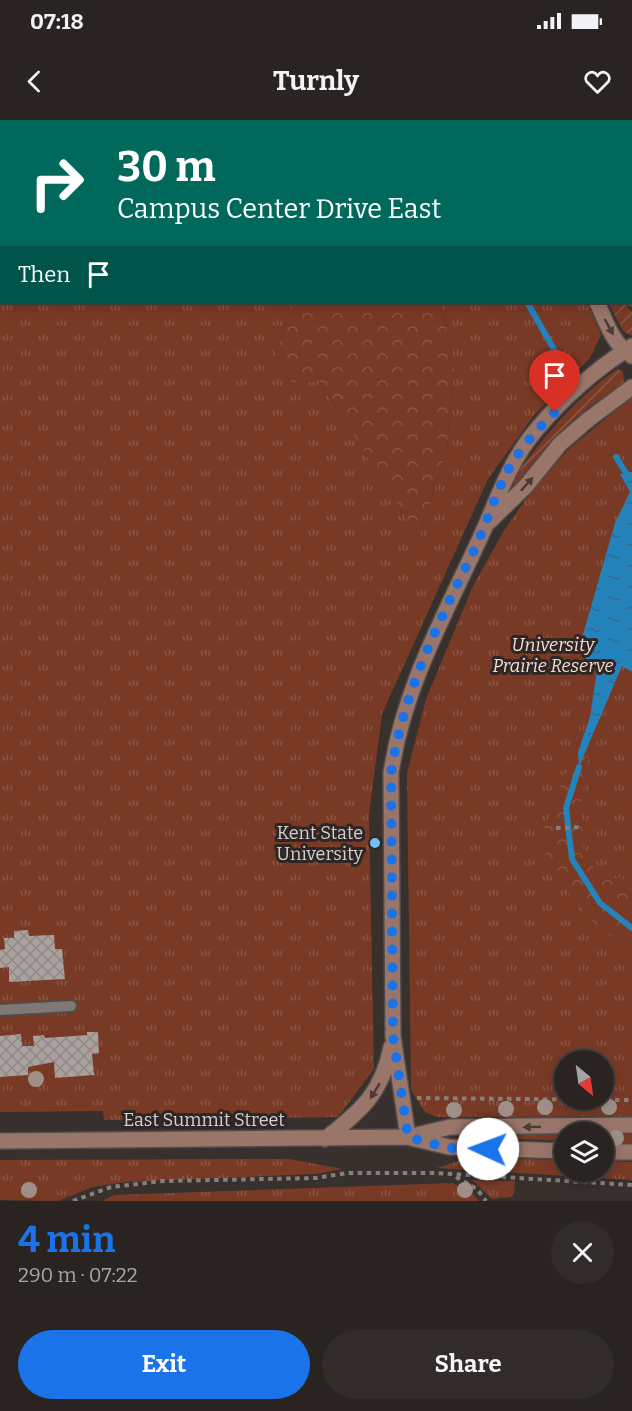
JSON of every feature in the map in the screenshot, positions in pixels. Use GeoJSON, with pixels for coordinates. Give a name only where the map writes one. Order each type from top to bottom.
{"type":"FeatureCollection","features":[{"type":"Feature","properties":{"kind":"street"},"geometry":{"type":"LineString","coordinates":[[408,1137],[393,1036],[391,773],[395,746],[408,698],[434,631],[485,525],[502,482],[536,431],[571,395],[629,351],[613,336],[597,303]]}},
{"type":"Feature","properties":{"kind":"street"},"geometry":{"type":"LineString","coordinates":[[485,525],[526,486],[560,444],[589,418],[632,387]]}},
{"type":"Feature","properties":{"kind":"street"},"geometry":{"type":"LineString","coordinates":[[325,1139],[349,1121],[374,1093],[383,1077],[393,1036]]}},
{"type":"Feature","properties":{"kind":"street","name":"East Summit Street"},"geometry":{"type":"LineString","coordinates":[[0,1141],[408,1137],[450,1127],[632,1125]]}},
{"type":"Feature","properties":{"kind":"street","name":"East Summit Street"},"geometry":{"type":"LineString","coordinates":[[408,1137],[448,1148],[554,1151]]}},
{"type":"Feature","properties":{"kind":"street"},"geometry":{"type":"LineString","coordinates":[[614,1152],[632,1152]]}},
{"type":"Feature","properties":{"kind":"lane"},"geometry":{"type":"LineString","coordinates":[[0,1011],[72,1006]]}},
{"type":"Feature","properties":{"kind":"path"},"geometry":{"type":"LineString","coordinates":[[556,828],[583,827]]}},
{"type":"Feature","properties":{"kind":"path"},"geometry":{"type":"LineString","coordinates":[[414,1098],[632,1100]]}},
{"type":"Feature","properties":{"kind":"path"},"geometry":{"type":"LineString","coordinates":[[73,1201],[111,1187],[163,1181],[316,1178],[347,1173],[452,1175],[632,1185]]}},
{"type":"Feature","properties":{"kind":"path"},"geometry":{"type":"LineString","coordinates":[[452,1175],[477,1189],[486,1201]]}},
{"type":"Feature","properties":{"kind":"path"},"geometry":{"type":"LineString","coordinates":[[85,1201],[93,1194]]}},
{"type":"Feature","properties":{"kind":"green space"},"geometry":{"type":"Polygon","coordinates":[[[0,303],[294,303],[276,352],[292,383],[319,381],[419,538],[447,448],[454,368],[441,303],[587,303],[601,335],[590,358],[534,415],[488,479],[382,714],[369,815],[374,1069],[338,1117],[104,1120],[103,1111],[0,1112],[0,303]]]}},
{"type":"Feature","properties":{"kind":"green space"},"geometry":{"type":"Polygon","coordinates":[[[294,303],[441,303],[454,368],[447,448],[419,538],[319,381],[292,383],[276,352],[294,303]]]}},
{"type":"Feature","properties":{"kind":"green space"},"geometry":{"type":"Polygon","coordinates":[[[609,303],[624,303],[632,312],[632,336],[623,331],[609,303]]]}},
{"type":"Feature","properties":{"kind":"green space"},"geometry":{"type":"Polygon","coordinates":[[[617,369],[623,371],[624,383],[586,409],[555,441],[518,486],[514,486],[512,481],[560,420],[617,369]]]}},
{"type":"Feature","properties":{"kind":"green space","name":"University Prairie Reserve"},"geometry":{"type":"Polygon","coordinates":[[[632,397],[632,1116],[437,1117],[425,1112],[411,1090],[407,773],[426,699],[473,586],[503,532],[535,486],[571,447],[632,397]]]}},
{"type":"Feature","properties":{"kind":"green space"},"geometry":{"type":"Polygon","coordinates":[[[591,755],[581,801],[584,854],[603,881],[621,877],[632,890],[632,952],[591,921],[573,901],[539,842],[566,772],[591,755]]]}},
{"type":"Feature","properties":{"kind":"green space"},"geometry":{"type":"Polygon","coordinates":[[[632,1132],[632,1143],[614,1143],[614,1133],[632,1132]]]}},
{"type":"Feature","properties":{"kind":"green space"},"geometry":{"type":"Polygon","coordinates":[[[554,1133],[554,1141],[450,1136],[554,1133]]]}},
{"type":"Feature","properties":{"kind":"green space"},"geometry":{"type":"Polygon","coordinates":[[[467,1158],[554,1160],[554,1175],[437,1168],[467,1158]]]}},
{"type":"Feature","properties":{"kind":"green space"},"geometry":{"type":"Polygon","coordinates":[[[290,1159],[342,1169],[316,1174],[126,1182],[93,1187],[58,1201],[0,1200],[0,1160],[290,1159]]]}},
{"type":"Feature","properties":{"kind":"green space"},"geometry":{"type":"Polygon","coordinates":[[[614,1161],[632,1162],[632,1180],[614,1179],[614,1161]]]}},
{"type":"Feature","properties":{"kind":"green space"},"geometry":{"type":"Polygon","coordinates":[[[472,1180],[515,1181],[514,1194],[511,1197],[492,1199],[472,1180]]]}},
{"type":"Feature","properties":{"kind":"green space"},"geometry":{"type":"Polygon","coordinates":[[[453,1183],[471,1192],[479,1201],[102,1201],[114,1195],[453,1183]]]}},
{"type":"Feature","properties":{"kind":"water"},"geometry":{"type":"Polygon","coordinates":[[[632,472],[632,672],[622,666],[579,767],[578,752],[590,717],[597,670],[586,659],[580,645],[615,523],[630,492],[620,474],[632,472]]]}},
{"type":"Feature","properties":{"kind":"building"},"geometry":{"type":"Polygon","coordinates":[[[28,930],[29,936],[54,935],[55,949],[62,949],[65,979],[9,982],[9,967],[0,968],[0,950],[5,949],[4,938],[14,938],[14,931],[28,930]]]}},
{"type":"Feature","properties":{"kind":"building"},"geometry":{"type":"Polygon","coordinates":[[[87,1032],[98,1032],[99,1053],[92,1054],[94,1075],[55,1078],[54,1062],[28,1067],[28,1075],[0,1077],[0,1036],[21,1034],[22,1046],[34,1046],[33,1036],[44,1035],[45,1038],[87,1035],[87,1032]]]}},
{"type":"Feature","properties":{"kind":"waterway"},"geometry":{"type":"LineString","coordinates":[[528,303],[560,360]]}},
{"type":"Feature","properties":{"kind":"waterway"},"geometry":{"type":"LineString","coordinates":[[616,457],[626,473]]}},
{"type":"Feature","properties":{"kind":"waterway"},"geometry":{"type":"LineString","coordinates":[[579,767],[566,808],[572,859],[600,903],[632,928]]}},
{"type":"Feature","properties":{"kind":"place","name":"Kent State University"},"geometry":{"type":"Point","coordinates":[375,843]}},
{"type":"Feature","properties":{"kind":"route"},"geometry":{"type":"LineString","coordinates":[[488,1149],[448,1148],[408,1137],[393,1036],[391,773],[395,746],[408,698],[434,631],[485,525],[502,482],[536,431],[555,412]]}}]}
